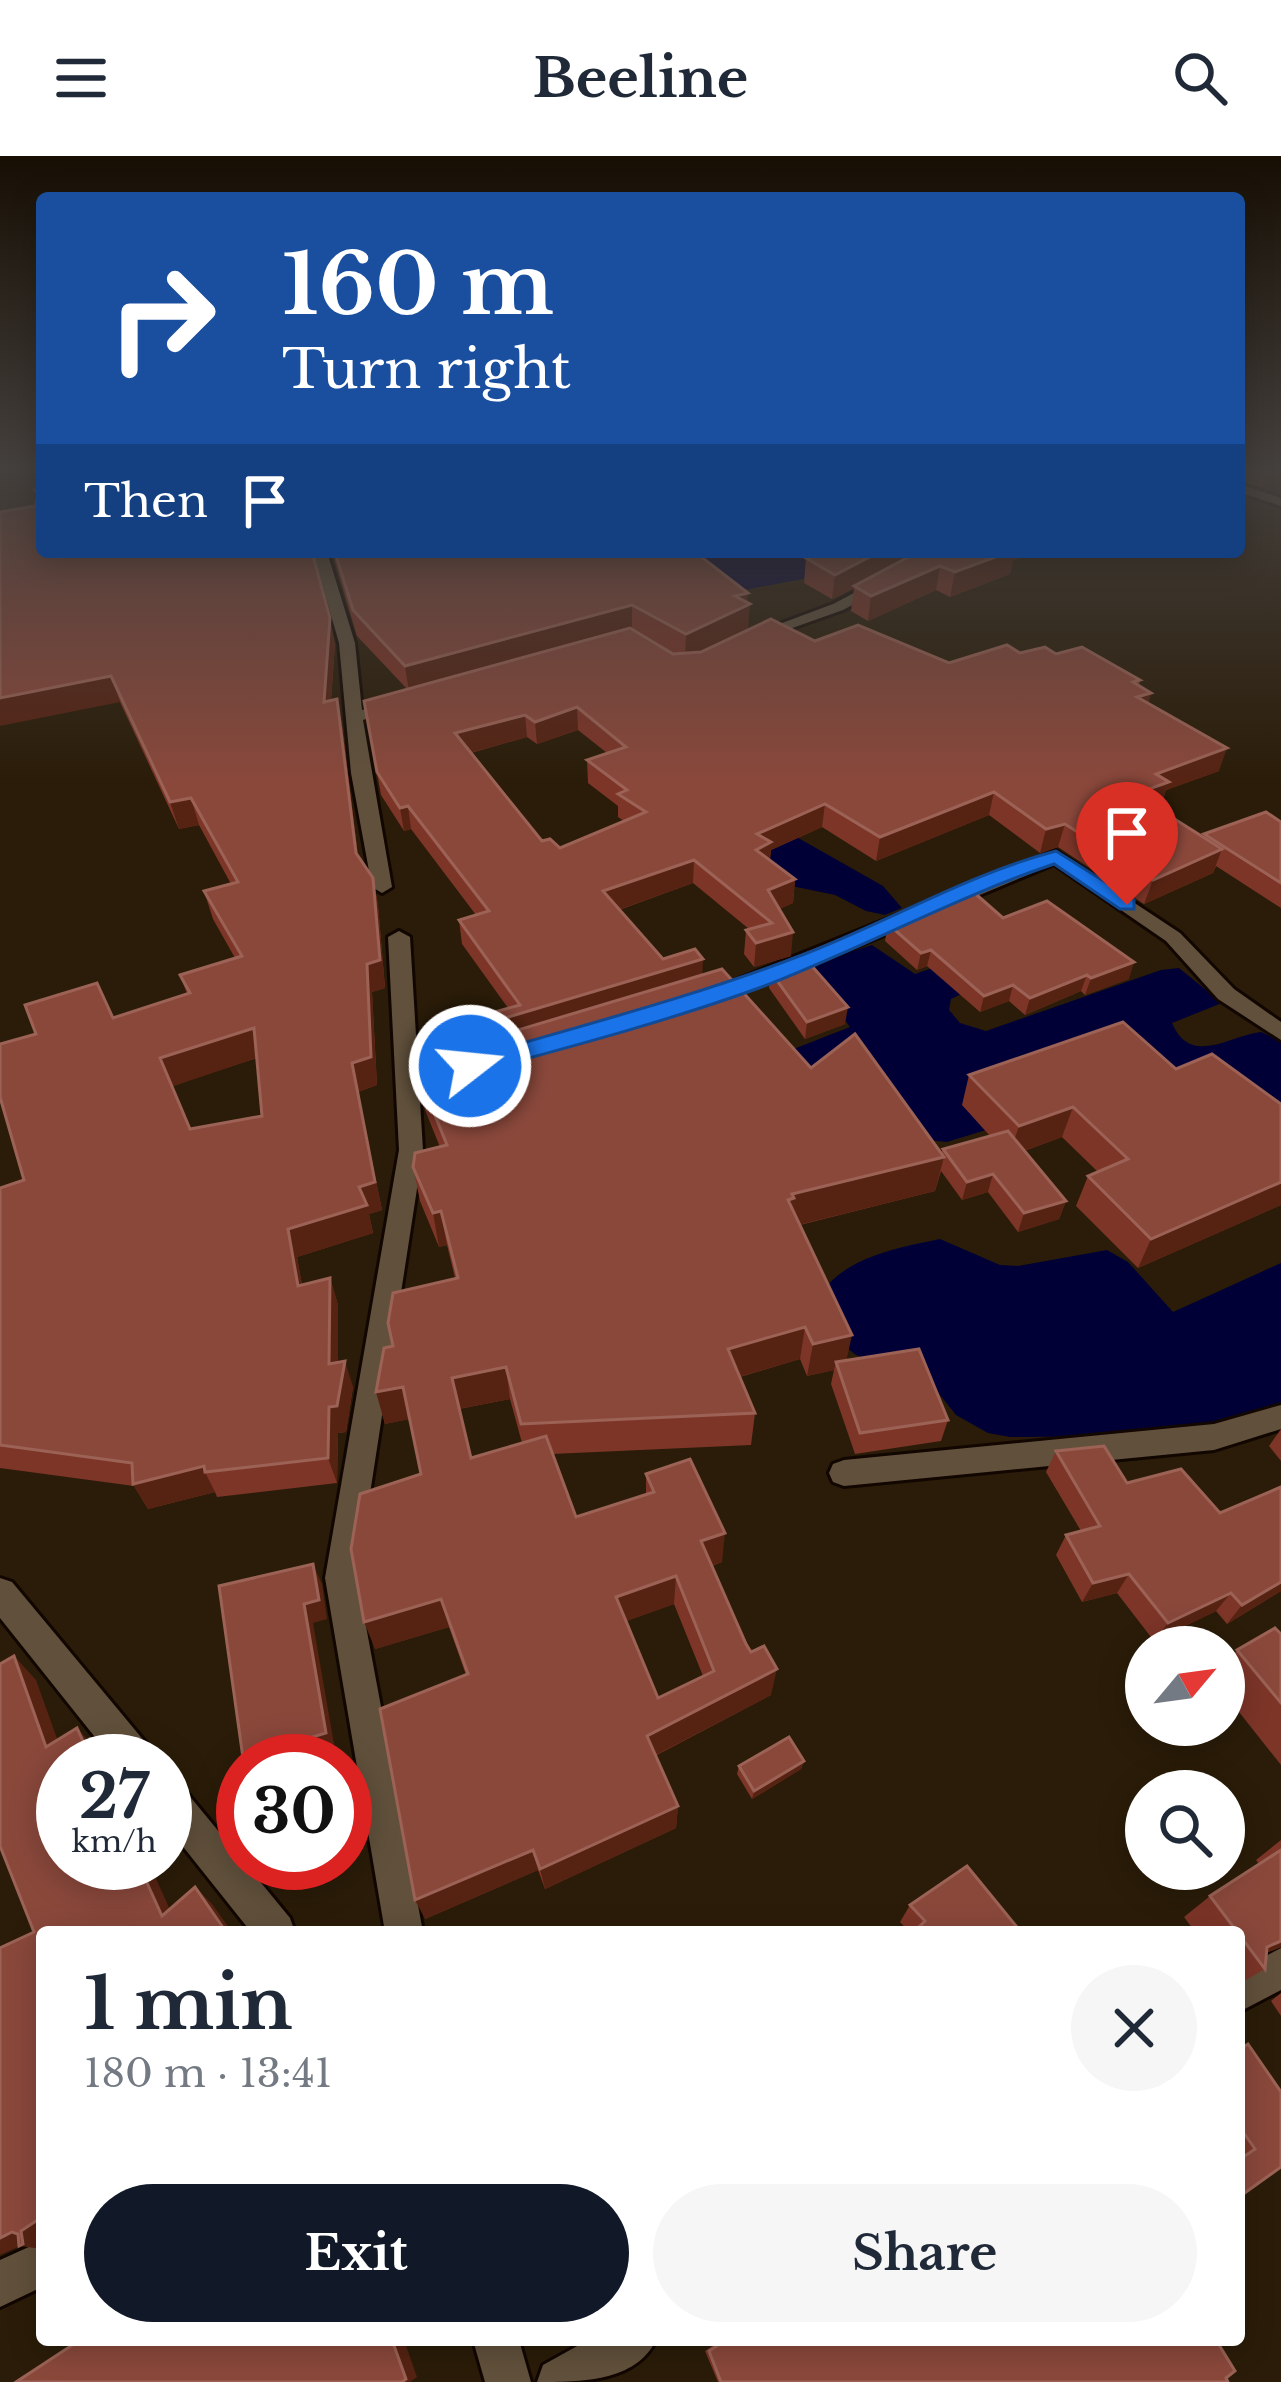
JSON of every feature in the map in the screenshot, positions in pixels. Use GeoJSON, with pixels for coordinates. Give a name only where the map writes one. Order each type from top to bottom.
{"type":"FeatureCollection","features":[{"type":"Feature","properties":{"kind":"street"},"geometry":{"type":"LineString","coordinates":[[326,574],[347,643],[382,887]]}},
{"type":"Feature","properties":{"kind":"street"},"geometry":{"type":"LineString","coordinates":[[730,649],[838,607],[901,574]]}},
{"type":"Feature","properties":{"kind":"street"},"geometry":{"type":"LineString","coordinates":[[354,717],[426,698]]}},
{"type":"Feature","properties":{"kind":"street"},"geometry":{"type":"LineString","coordinates":[[680,1005],[808,962],[993,878],[1056,856],[1173,937],[1226,994],[1281,1033]]}},
{"type":"Feature","properties":{"kind":"street"},"geometry":{"type":"LineString","coordinates":[[399,937],[412,1150],[341,1578],[403,1926]]}},
{"type":"Feature","properties":{"kind":"street"},"geometry":{"type":"LineString","coordinates":[[844,1473],[1214,1437],[1281,1417]]}},
{"type":"Feature","properties":{"kind":"street"},"geometry":{"type":"LineString","coordinates":[[0,1593],[115,1734]]}},
{"type":"Feature","properties":{"kind":"street"},"geometry":{"type":"LineString","coordinates":[[192,1829],[271,1926]]}},
{"type":"Feature","properties":{"kind":"street"},"geometry":{"type":"LineString","coordinates":[[1245,1989],[1281,1968]]}},
{"type":"Feature","properties":{"kind":"street"},"geometry":{"type":"LineString","coordinates":[[0,2284],[36,2266]]}},
{"type":"Feature","properties":{"kind":"street"},"geometry":{"type":"LineString","coordinates":[[498,2346],[508,2382]]}},
{"type":"Feature","properties":{"kind":"street"},"geometry":{"type":"LineString","coordinates":[[560,2382],[623,2346]]}},
{"type":"Feature","properties":{"kind":"shaded area"},"geometry":{"type":"Polygon","coordinates":[[[712,574],[815,574],[813,577],[739,591],[712,574]]]}},
{"type":"Feature","properties":{"kind":"shaded area"},"geometry":{"type":"Polygon","coordinates":[[[793,835],[883,886],[902,908],[885,915],[835,895],[777,883],[731,838],[793,835]]]}},
{"type":"Feature","properties":{"kind":"shaded area"},"geometry":{"type":"Polygon","coordinates":[[[872,945],[915,974],[955,960],[978,986],[951,999],[949,1010],[960,1023],[986,1031],[1161,970],[1179,968],[1222,1003],[1172,1023],[1189,1044],[1211,1046],[1261,1032],[1281,1041],[1281,1141],[1012,1122],[947,1142],[928,1140],[786,1052],[850,1027],[810,972],[824,960],[872,945]]]}},
{"type":"Feature","properties":{"kind":"shaded area"},"geometry":{"type":"Polygon","coordinates":[[[940,1239],[1000,1265],[1107,1250],[1128,1262],[1173,1312],[1281,1263],[1281,1408],[1147,1436],[988,1433],[956,1415],[929,1381],[856,1355],[846,1347],[823,1291],[860,1262],[940,1239]]]}},
{"type":"Feature","properties":{"kind":"building"},"geometry":{"type":"Polygon","coordinates":[[[0,574],[318,574],[330,618],[324,702],[337,699],[356,853],[373,878],[380,960],[367,964],[371,1057],[352,1063],[375,1182],[359,1187],[367,1205],[288,1229],[298,1286],[330,1278],[329,1364],[345,1361],[337,1406],[329,1407],[328,1458],[205,1472],[204,1466],[133,1484],[132,1463],[0,1445],[0,1188],[24,1180],[0,1097],[0,1044],[36,1034],[25,1005],[97,983],[113,1018],[190,993],[180,975],[242,956],[204,891],[238,882],[191,798],[170,802],[111,676],[0,698],[0,574]],[[254,1028],[160,1058],[190,1129],[262,1116],[254,1028]]]}},
{"type":"Feature","properties":{"kind":"building"},"geometry":{"type":"Polygon","coordinates":[[[342,574],[723,574],[748,593],[735,596],[750,604],[686,634],[632,605],[405,666],[353,610],[342,574]]]}},
{"type":"Feature","properties":{"kind":"building"},"geometry":{"type":"Polygon","coordinates":[[[877,574],[922,574],[871,596],[854,586],[877,574]]]}},
{"type":"Feature","properties":{"kind":"building"},"geometry":{"type":"Polygon","coordinates":[[[771,619],[815,641],[858,625],[949,663],[1007,645],[1020,653],[1045,647],[1056,654],[1082,647],[1140,680],[1133,682],[1151,693],[1137,697],[1227,748],[1156,774],[1169,782],[1135,794],[1222,849],[1153,880],[1065,824],[1046,829],[994,792],[880,837],[825,804],[757,834],[771,842],[756,850],[795,879],[768,890],[793,932],[756,943],[746,930],[772,923],[694,860],[603,891],[663,959],[695,949],[703,959],[485,1024],[480,1016],[520,1005],[459,920],[489,911],[408,806],[400,808],[377,772],[364,701],[630,628],[673,654],[701,652],[771,619]],[[577,707],[535,722],[525,715],[455,733],[542,841],[550,839],[560,848],[646,812],[618,794],[627,790],[587,760],[626,747],[577,707]]]}},
{"type":"Feature","properties":{"kind":"building"},"geometry":{"type":"Polygon","coordinates":[[[1266,812],[1281,822],[1281,883],[1204,834],[1266,812]]]}},
{"type":"Feature","properties":{"kind":"building"},"geometry":{"type":"Polygon","coordinates":[[[970,889],[1003,918],[1047,901],[1134,962],[1030,998],[1013,985],[984,996],[931,950],[921,953],[888,924],[938,907],[935,904],[970,889]]]}},
{"type":"Feature","properties":{"kind":"building"},"geometry":{"type":"Polygon","coordinates":[[[804,957],[848,1007],[807,1022],[770,971],[804,957]]]}},
{"type":"Feature","properties":{"kind":"building"},"geometry":{"type":"Polygon","coordinates":[[[722,969],[811,1068],[855,1034],[944,1157],[792,1194],[794,1198],[788,1200],[852,1335],[813,1344],[805,1327],[728,1349],[755,1413],[521,1424],[506,1367],[452,1378],[471,1458],[546,1436],[576,1517],[654,1492],[646,1474],[690,1459],[725,1533],[701,1541],[746,1644],[751,1652],[764,1646],[777,1669],[647,1736],[678,1806],[540,1869],[533,1850],[415,1900],[380,1709],[468,1674],[441,1599],[364,1622],[351,1549],[360,1494],[421,1474],[403,1387],[376,1392],[384,1348],[393,1346],[388,1323],[393,1293],[458,1278],[441,1211],[433,1213],[413,1167],[415,1153],[447,1145],[419,1076],[418,1060],[722,969]],[[676,1576],[616,1597],[658,1698],[714,1671],[676,1576]]]}},
{"type":"Feature","properties":{"kind":"building"},"geometry":{"type":"Polygon","coordinates":[[[1123,1022],[1176,1069],[1212,1054],[1281,1104],[1281,1182],[1151,1239],[1088,1176],[1128,1159],[1073,1107],[1019,1126],[969,1075],[1123,1022]]]}},
{"type":"Feature","properties":{"kind":"building"},"geometry":{"type":"Polygon","coordinates":[[[1008,1131],[1066,1201],[1024,1213],[993,1174],[967,1182],[943,1149],[1008,1131]]]}},
{"type":"Feature","properties":{"kind":"building"},"geometry":{"type":"Polygon","coordinates":[[[919,1349],[948,1420],[860,1433],[836,1362],[919,1349]]]}},
{"type":"Feature","properties":{"kind":"building"},"geometry":{"type":"Polygon","coordinates":[[[1104,1446],[1127,1483],[1181,1469],[1220,1513],[1281,1487],[1281,1582],[1242,1605],[1231,1593],[1168,1623],[1129,1574],[1093,1583],[1066,1535],[1100,1526],[1056,1451],[1104,1446]]]}},
{"type":"Feature","properties":{"kind":"building"},"geometry":{"type":"Polygon","coordinates":[[[313,1564],[319,1600],[304,1604],[326,1733],[240,1734],[219,1586],[313,1564]]]}},
{"type":"Feature","properties":{"kind":"building"},"geometry":{"type":"Polygon","coordinates":[[[1275,1628],[1281,1634],[1281,1703],[1245,1660],[1245,1645],[1275,1628]]]}},
{"type":"Feature","properties":{"kind":"building"},"geometry":{"type":"Polygon","coordinates":[[[14,1656],[41,1734],[36,1734],[36,1890],[150,1890],[162,1916],[195,1887],[222,1926],[36,1926],[36,2221],[21,2231],[23,2244],[19,2246],[18,2234],[0,2238],[0,1948],[34,1932],[0,1846],[0,1664],[14,1656]]]}},
{"type":"Feature","properties":{"kind":"building"},"geometry":{"type":"Polygon","coordinates":[[[789,1737],[804,1761],[754,1791],[739,1766],[789,1737]]]}},
{"type":"Feature","properties":{"kind":"building"},"geometry":{"type":"Polygon","coordinates":[[[1281,1850],[1281,1941],[1267,1947],[1265,1969],[1245,1942],[1245,1926],[1233,1926],[1210,1896],[1219,1890],[1245,1890],[1245,1873],[1281,1850]]]}},
{"type":"Feature","properties":{"kind":"building"},"geometry":{"type":"Polygon","coordinates":[[[967,1866],[1016,1926],[920,1926],[925,1921],[910,1905],[967,1866]]]}},
{"type":"Feature","properties":{"kind":"building"},"geometry":{"type":"Polygon","coordinates":[[[1245,2046],[1281,2092],[1281,2167],[1245,2193],[1245,2156],[1255,2149],[1245,2135],[1245,2046]]]}},
{"type":"Feature","properties":{"kind":"building"},"geometry":{"type":"Polygon","coordinates":[[[71,2346],[394,2346],[406,2379],[402,2382],[16,2382],[71,2346]]]}},
{"type":"Feature","properties":{"kind":"building"},"geometry":{"type":"Polygon","coordinates":[[[717,2346],[1220,2346],[1235,2371],[1226,2378],[1228,2382],[721,2382],[709,2351],[717,2346]]]}},
{"type":"Feature","properties":{"kind":"route"},"geometry":{"type":"LineString","coordinates":[[470,1066],[747,984],[808,962],[993,878],[1056,856],[1127,905]]}}]}
